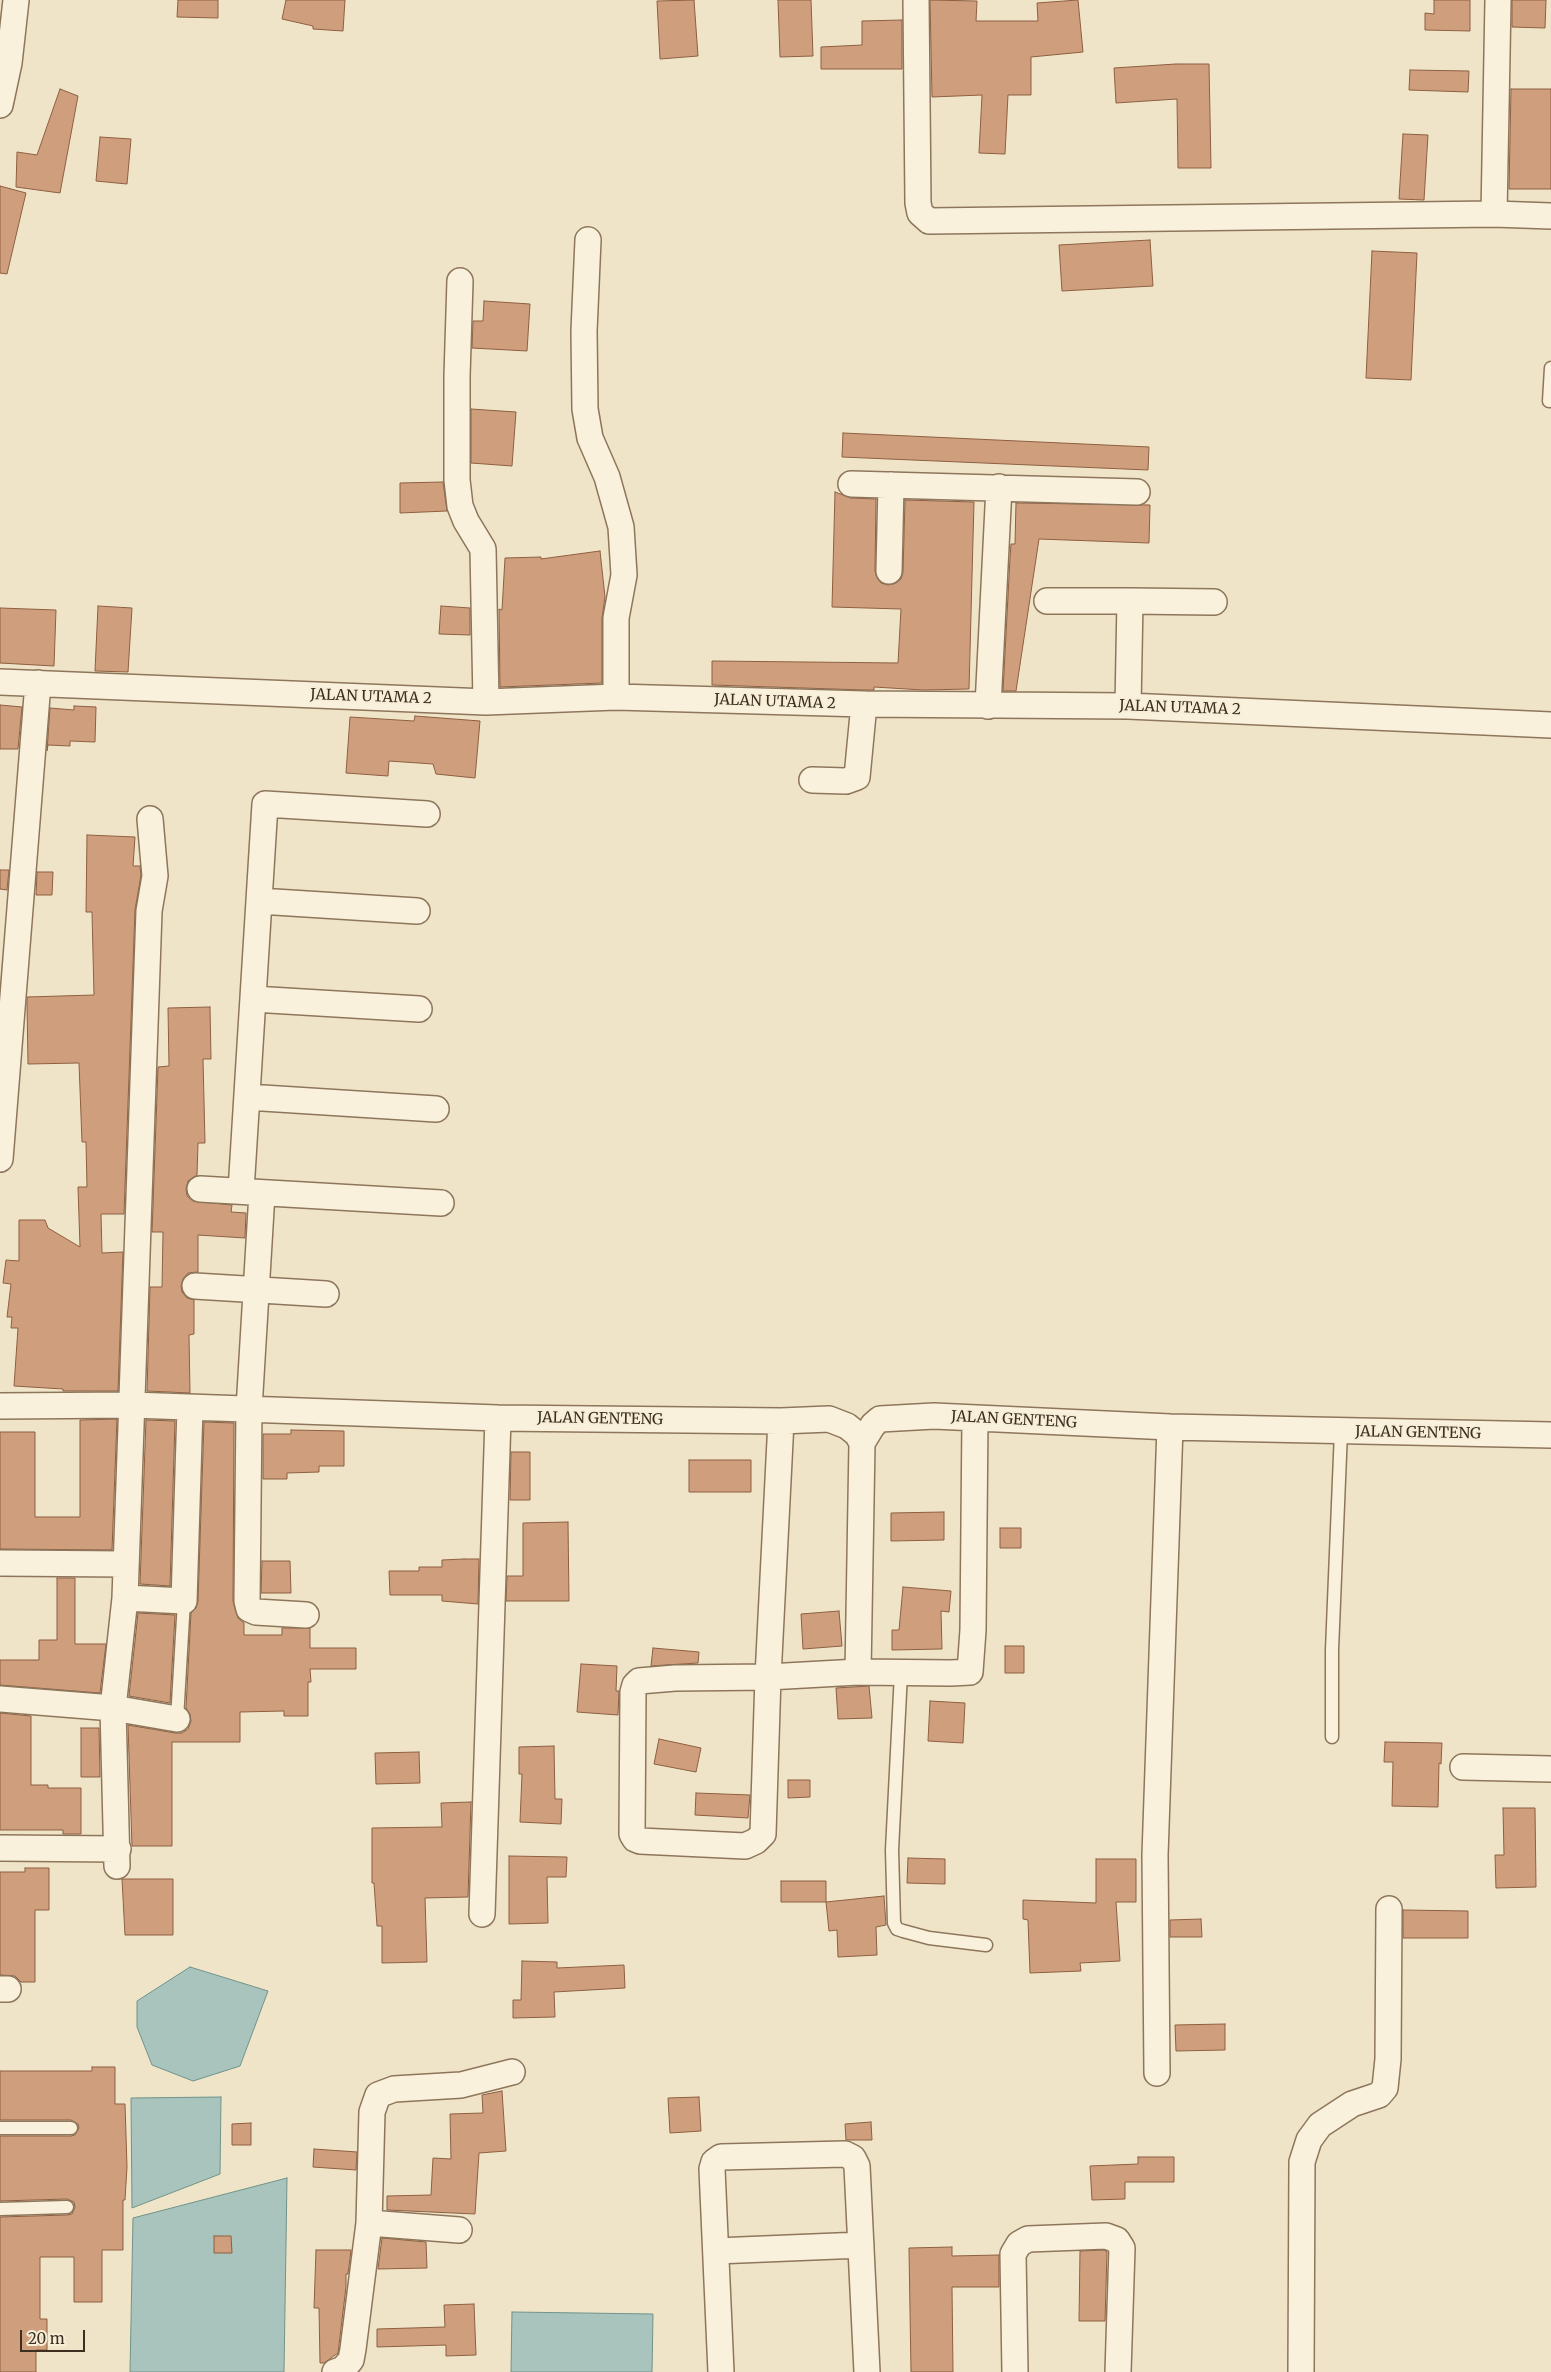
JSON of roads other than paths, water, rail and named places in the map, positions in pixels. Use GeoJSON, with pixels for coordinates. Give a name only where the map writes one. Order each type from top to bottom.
{"type":"FeatureCollection","features":[{"type":"Feature","properties":{"kind":"street"},"geometry":{"type":"LineString","coordinates":[[0,104],[4,63],[16,0]]}},
{"type":"Feature","properties":{"kind":"street"},"geometry":{"type":"LineString","coordinates":[[916,0],[918,203],[920,213],[928,221],[1494,214],[1551,216]]}},
{"type":"Feature","properties":{"kind":"street"},"geometry":{"type":"LineString","coordinates":[[1494,214],[1498,0]]}},
{"type":"Feature","properties":{"kind":"street"},"geometry":{"type":"LineString","coordinates":[[588,240],[584,332],[586,409],[590,438],[607,477],[621,527],[624,575],[616,618],[616,697]]}},
{"type":"Feature","properties":{"kind":"street"},"geometry":{"type":"LineString","coordinates":[[460,281],[457,376],[457,480],[460,506],[466,521],[483,549],[486,702]]}},
{"type":"Feature","properties":{"kind":"street"},"geometry":{"type":"LineString","coordinates":[[851,484],[1137,492]]}},
{"type":"Feature","properties":{"kind":"street"},"geometry":{"type":"LineString","coordinates":[[889,571],[891,485]]}},
{"type":"Feature","properties":{"kind":"street"},"geometry":{"type":"LineString","coordinates":[[988,706],[999,487]]}},
{"type":"Feature","properties":{"kind":"street"},"geometry":{"type":"LineString","coordinates":[[1047,601],[1214,602]]}},
{"type":"Feature","properties":{"kind":"street"},"geometry":{"type":"LineString","coordinates":[[1128,706],[1130,601]]}},
{"type":"Feature","properties":{"kind":"street","name":"JALAN UTAMA 2"},"geometry":{"type":"LineString","coordinates":[[0,682],[486,702],[616,697],[864,704],[1128,706],[1551,725]]}},
{"type":"Feature","properties":{"kind":"street"},"geometry":{"type":"LineString","coordinates":[[0,1159],[38,683]]}},
{"type":"Feature","properties":{"kind":"street"},"geometry":{"type":"LineString","coordinates":[[812,780],[846,780],[857,777],[864,704]]}},
{"type":"Feature","properties":{"kind":"street"},"geometry":{"type":"LineString","coordinates":[[306,1614],[256,1612],[249,1609],[247,1601],[248,1409],[256,1290],[247,1097],[265,804],[427,814]]}},
{"type":"Feature","properties":{"kind":"street"},"geometry":{"type":"LineString","coordinates":[[0,1848],[117,1858],[112,1708],[125,1598],[149,910],[156,876],[150,819]]}},
{"type":"Feature","properties":{"kind":"street"},"geometry":{"type":"LineString","coordinates":[[259,901],[417,911]]}},
{"type":"Feature","properties":{"kind":"street"},"geometry":{"type":"LineString","coordinates":[[253,999],[419,1009]]}},
{"type":"Feature","properties":{"kind":"street"},"geometry":{"type":"LineString","coordinates":[[247,1097],[436,1109]]}},
{"type":"Feature","properties":{"kind":"street"},"geometry":{"type":"LineString","coordinates":[[200,1189],[441,1204]]}},
{"type":"Feature","properties":{"kind":"street"},"geometry":{"type":"LineString","coordinates":[[195,1286],[326,1294]]}},
{"type":"Feature","properties":{"kind":"street","name":"JALAN GENTENG"},"geometry":{"type":"LineString","coordinates":[[0,1406],[132,1405],[498,1418],[781,1421],[812,1418],[838,1421],[857,1434],[862,1442],[873,1425],[880,1419],[934,1416],[1170,1427],[1551,1435]]}},
{"type":"Feature","properties":{"kind":"street"},"geometry":{"type":"LineString","coordinates":[[125,1598],[184,1601],[190,1408]]}},
{"type":"Feature","properties":{"kind":"street"},"geometry":{"type":"LineString","coordinates":[[482,1914],[498,1418]]}},
{"type":"Feature","properties":{"kind":"street"},"geometry":{"type":"LineString","coordinates":[[781,1421],[768,1677],[763,1834],[756,1841],[745,1846],[670,1844],[635,1839],[632,1834],[632,1701],[635,1684],[639,1681],[674,1678],[768,1677],[858,1672],[969,1673],[972,1670],[975,1418]]}},
{"type":"Feature","properties":{"kind":"street"},"geometry":{"type":"LineString","coordinates":[[1157,2073],[1155,1855],[1170,1427]]}},
{"type":"Feature","properties":{"kind":"street"},"geometry":{"type":"LineString","coordinates":[[858,1672],[862,1442]]}},
{"type":"Feature","properties":{"kind":"street"},"geometry":{"type":"LineString","coordinates":[[0,1563],[126,1564]]}},
{"type":"Feature","properties":{"kind":"street"},"geometry":{"type":"LineString","coordinates":[[0,1699],[112,1708],[178,1719]]}},
{"type":"Feature","properties":{"kind":"street"},"geometry":{"type":"LineString","coordinates":[[1464,1768],[1551,1769]]}},
{"type":"Feature","properties":{"kind":"street"},"geometry":{"type":"LineString","coordinates":[[1301,2372],[1302,2162],[1309,2140],[1320,2125],[1352,2104],[1380,2095],[1385,2088],[1388,2059],[1389,1909]]}},
{"type":"Feature","properties":{"kind":"street"},"geometry":{"type":"LineString","coordinates":[[335,2372],[343,2369],[351,2360],[369,2223],[372,2112],[378,2095],[394,2090],[461,2085],[512,2072]]}},
{"type":"Feature","properties":{"kind":"street"},"geometry":{"type":"LineString","coordinates":[[721,2372],[712,2169],[714,2162],[722,2157],[845,2154],[854,2158],[857,2166],[868,2372]]}},
{"type":"Feature","properties":{"kind":"street"},"geometry":{"type":"LineString","coordinates":[[369,2223],[459,2230]]}},
{"type":"Feature","properties":{"kind":"street"},"geometry":{"type":"LineString","coordinates":[[1015,2372],[1013,2254],[1019,2244],[1028,2239],[1106,2236],[1117,2240],[1122,2248],[1118,2372]]}},
{"type":"Feature","properties":{"kind":"street"},"geometry":{"type":"LineString","coordinates":[[716,2251],[861,2244]]}},
{"type":"Feature","properties":{"kind":"lane"},"geometry":{"type":"LineString","coordinates":[[1549,402],[1551,368]]}},
{"type":"Feature","properties":{"kind":"lane"},"geometry":{"type":"LineString","coordinates":[[1332,1737],[1332,1650],[1341,1431]]}},
{"type":"Feature","properties":{"kind":"lane"},"geometry":{"type":"LineString","coordinates":[[178,1719],[184,1601]]}},
{"type":"Feature","properties":{"kind":"lane"},"geometry":{"type":"LineString","coordinates":[[902,1673],[892,1850],[894,1922],[897,1929],[928,1938],[986,1945]]}},
{"type":"Feature","properties":{"kind":"lane"},"geometry":{"type":"LineString","coordinates":[[0,2128],[71,2128]]}},
{"type":"Feature","properties":{"kind":"lane"},"geometry":{"type":"LineString","coordinates":[[0,2209],[68,2207]]}},
{"type":"Feature","properties":{"kind":"water"},"geometry":{"type":"Polygon","coordinates":[[[190,1967],[268,1991],[240,2066],[193,2081],[152,2065],[137,2027],[137,2001],[190,1967]]]}},
{"type":"Feature","properties":{"kind":"water"},"geometry":{"type":"Polygon","coordinates":[[[221,2097],[220,2174],[132,2208],[131,2098],[221,2097]]]}},
{"type":"Feature","properties":{"kind":"water"},"geometry":{"type":"Polygon","coordinates":[[[287,2178],[284,2372],[130,2372],[133,2218],[287,2178]]]}},
{"type":"Feature","properties":{"kind":"water"},"geometry":{"type":"Polygon","coordinates":[[[512,2312],[653,2314],[652,2372],[511,2372],[512,2312]]]}}]}
